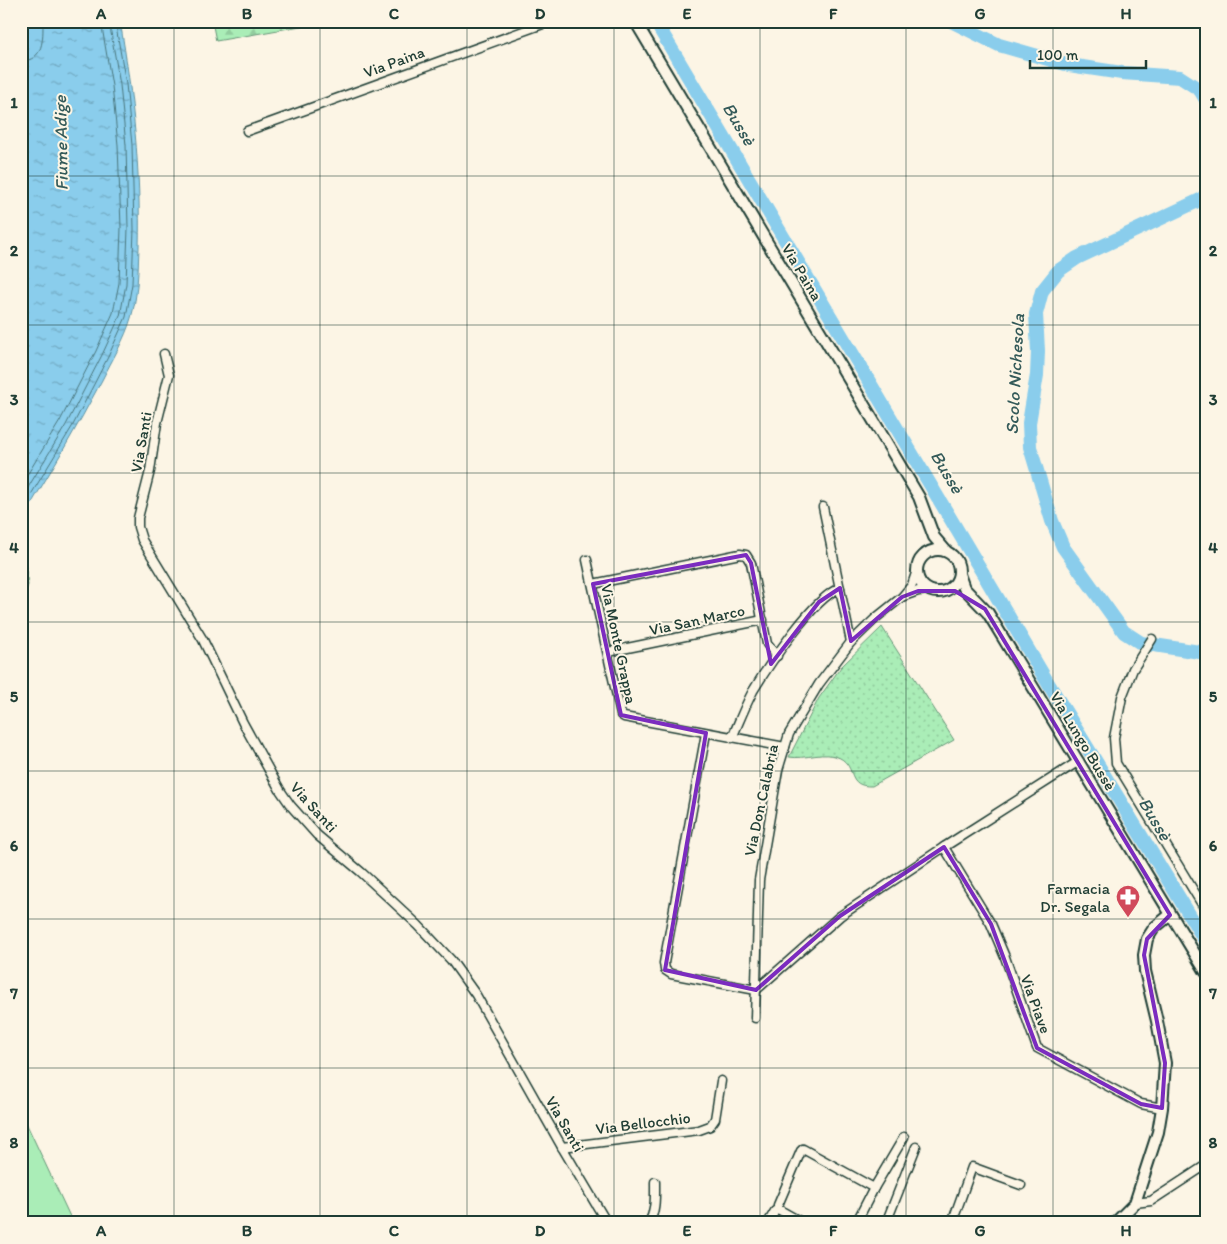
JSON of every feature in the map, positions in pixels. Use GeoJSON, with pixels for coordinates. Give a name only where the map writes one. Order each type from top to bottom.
{"type":"FeatureCollection","features":[{"type":"Feature","properties":{"kind":"main road"},"geometry":{"type":"LineString","coordinates":[[630,21],[649,45]]}},
{"type":"Feature","properties":{"kind":"main road"},"geometry":{"type":"LineString","coordinates":[[635,21],[649,45]]}},
{"type":"Feature","properties":{"kind":"main road","name":"Via Paina"},"geometry":{"type":"LineString","coordinates":[[649,45],[919,497],[937,541],[946,551]]}},
{"type":"Feature","properties":{"kind":"main road","name":"Via Paina"},"geometry":{"type":"LineString","coordinates":[[926,516],[929,543],[926,553]]}},
{"type":"Feature","properties":{"kind":"main road"},"geometry":{"type":"LineString","coordinates":[[933,550],[946,551],[957,560],[959,574],[955,583],[947,590],[931,590],[921,582],[917,570],[918,564],[926,553],[933,550]]}},
{"type":"Feature","properties":{"kind":"main road","name":"Via Lungo Bussè"},"geometry":{"type":"LineString","coordinates":[[959,574],[964,588],[988,613],[1206,972]]}},
{"type":"Feature","properties":{"kind":"main road","name":"Via Lungo Bussè"},"geometry":{"type":"LineString","coordinates":[[947,590],[959,592],[979,604]]}},
{"type":"Feature","properties":{"kind":"main road"},"geometry":{"type":"LineString","coordinates":[[1115,1223],[1135,1203],[1158,1132],[1162,1108],[1165,1063],[1145,971],[1144,955],[1147,939],[1154,928],[1170,915]]}},
{"type":"Feature","properties":{"kind":"street","name":"Via Paina"},"geometry":{"type":"LineString","coordinates":[[247,131],[551,21]]}},
{"type":"Feature","properties":{"kind":"street","name":"Via Santi"},"geometry":{"type":"LineString","coordinates":[[164,354],[168,375],[157,423],[150,471],[138,518],[138,527],[142,540],[203,640],[243,723],[280,790],[291,806],[317,835],[361,872],[418,925],[451,960],[476,995],[607,1223]]}},
{"type":"Feature","properties":{"kind":"street"},"geometry":{"type":"LineString","coordinates":[[823,507],[851,642]]}},
{"type":"Feature","properties":{"kind":"street"},"geometry":{"type":"LineString","coordinates":[[593,584],[740,554],[746,555],[751,564],[767,644],[777,656]]}},
{"type":"Feature","properties":{"kind":"street","name":"Via Monte Grappa"},"geometry":{"type":"LineString","coordinates":[[588,560],[620,715],[785,748]]}},
{"type":"Feature","properties":{"kind":"street","name":"Via Don Calabria"},"geometry":{"type":"LineString","coordinates":[[755,1018],[759,880],[778,770],[789,734],[819,684],[851,642],[877,617],[902,597],[912,585],[917,570]]}},
{"type":"Feature","properties":{"kind":"street"},"geometry":{"type":"LineString","coordinates":[[732,738],[753,692],[793,632],[819,602],[830,592],[840,588]]}},
{"type":"Feature","properties":{"kind":"street","name":"Via Don Calabria"},"geometry":{"type":"LineString","coordinates":[[902,597],[918,591],[931,590]]}},
{"type":"Feature","properties":{"kind":"street","name":"Via San Marco"},"geometry":{"type":"LineString","coordinates":[[608,652],[763,620]]}},
{"type":"Feature","properties":{"kind":"street"},"geometry":{"type":"LineString","coordinates":[[1152,640],[1133,669],[1122,697],[1114,738],[1116,762],[1206,911]]}},
{"type":"Feature","properties":{"kind":"street"},"geometry":{"type":"LineString","coordinates":[[706,733],[664,963],[665,970],[671,974],[756,990],[840,916],[1079,761]]}},
{"type":"Feature","properties":{"kind":"street","name":"Via Piave"},"geometry":{"type":"LineString","coordinates":[[944,847],[991,924],[1005,957],[1037,1048],[1141,1104],[1162,1108]]}},
{"type":"Feature","properties":{"kind":"street","name":"Via Bellocchio"},"geometry":{"type":"LineString","coordinates":[[562,1147],[699,1130],[710,1126],[716,1119],[720,1081]]}},
{"type":"Feature","properties":{"kind":"street"},"geometry":{"type":"LineString","coordinates":[[856,1223],[874,1188],[904,1138]]}},
{"type":"Feature","properties":{"kind":"street"},"geometry":{"type":"LineString","coordinates":[[886,1223],[916,1147]]}},
{"type":"Feature","properties":{"kind":"street"},"geometry":{"type":"LineString","coordinates":[[768,1223],[778,1209],[801,1150],[806,1150],[874,1188]]}},
{"type":"Feature","properties":{"kind":"street"},"geometry":{"type":"LineString","coordinates":[[1135,1203],[1152,1200],[1206,1165]]}},
{"type":"Feature","properties":{"kind":"street"},"geometry":{"type":"LineString","coordinates":[[952,1223],[972,1168],[1021,1185]]}},
{"type":"Feature","properties":{"kind":"street"},"geometry":{"type":"LineString","coordinates":[[649,1223],[653,1215],[655,1202],[655,1182]]}},
{"type":"Feature","properties":{"kind":"street"},"geometry":{"type":"LineString","coordinates":[[778,1209],[804,1223]]}},
{"type":"Feature","properties":{"kind":"highlighted area"},"geometry":{"type":"Polygon","coordinates":[[[746,555],[751,563],[771,664],[819,602],[840,588],[851,641],[902,597],[918,591],[955,591],[985,609],[1170,915],[1147,939],[1144,955],[1165,1063],[1162,1108],[1141,1104],[1037,1048],[991,924],[944,847],[840,916],[756,990],[665,970],[706,733],[621,715],[593,584],[746,555]]]}},
{"type":"Feature","properties":{"kind":"green space"},"geometry":{"type":"Polygon","coordinates":[[[212,21],[329,21],[216,41],[212,21]]]}},
{"type":"Feature","properties":{"kind":"green space"},"geometry":{"type":"Polygon","coordinates":[[[21,526],[28,585],[21,604],[21,526]]]}},
{"type":"Feature","properties":{"kind":"green space"},"geometry":{"type":"Polygon","coordinates":[[[882,627],[954,740],[872,786],[858,783],[849,766],[840,758],[828,755],[789,757],[819,698],[841,667],[882,627]]]}},
{"type":"Feature","properties":{"kind":"green space"},"geometry":{"type":"Polygon","coordinates":[[[21,1112],[73,1223],[21,1223],[21,1112]]]}},
{"type":"Feature","properties":{"kind":"water","name":"Fiume Adige"},"geometry":{"type":"Polygon","coordinates":[[[25,21],[120,21],[135,134],[139,190],[139,247],[135,301],[128,326],[83,416],[21,521],[21,90],[25,21]]]}},
{"type":"Feature","properties":{"kind":"waterway","name":"Bussè"},"geometry":{"type":"LineString","coordinates":[[655,21],[1048,683],[1206,942]]}},
{"type":"Feature","properties":{"kind":"waterway","name":"Scolo Nichesola"},"geometry":{"type":"LineString","coordinates":[[951,21],[999,45],[1069,65],[1122,73],[1180,77],[1200,90],[1206,100]]}},
{"type":"Feature","properties":{"kind":"waterway","name":"Scolo Nichesola"},"geometry":{"type":"LineString","coordinates":[[1206,194],[1202,199],[1077,258],[1058,271],[1042,291],[1036,314],[1037,375],[1029,423],[1030,447],[1052,521],[1063,547],[1124,632],[1141,643],[1206,653]]}},
{"type":"Feature","properties":{"kind":"place","name":"Farmacia Dr. Segala"},"geometry":{"type":"Point","coordinates":[1128,918]}}]}
